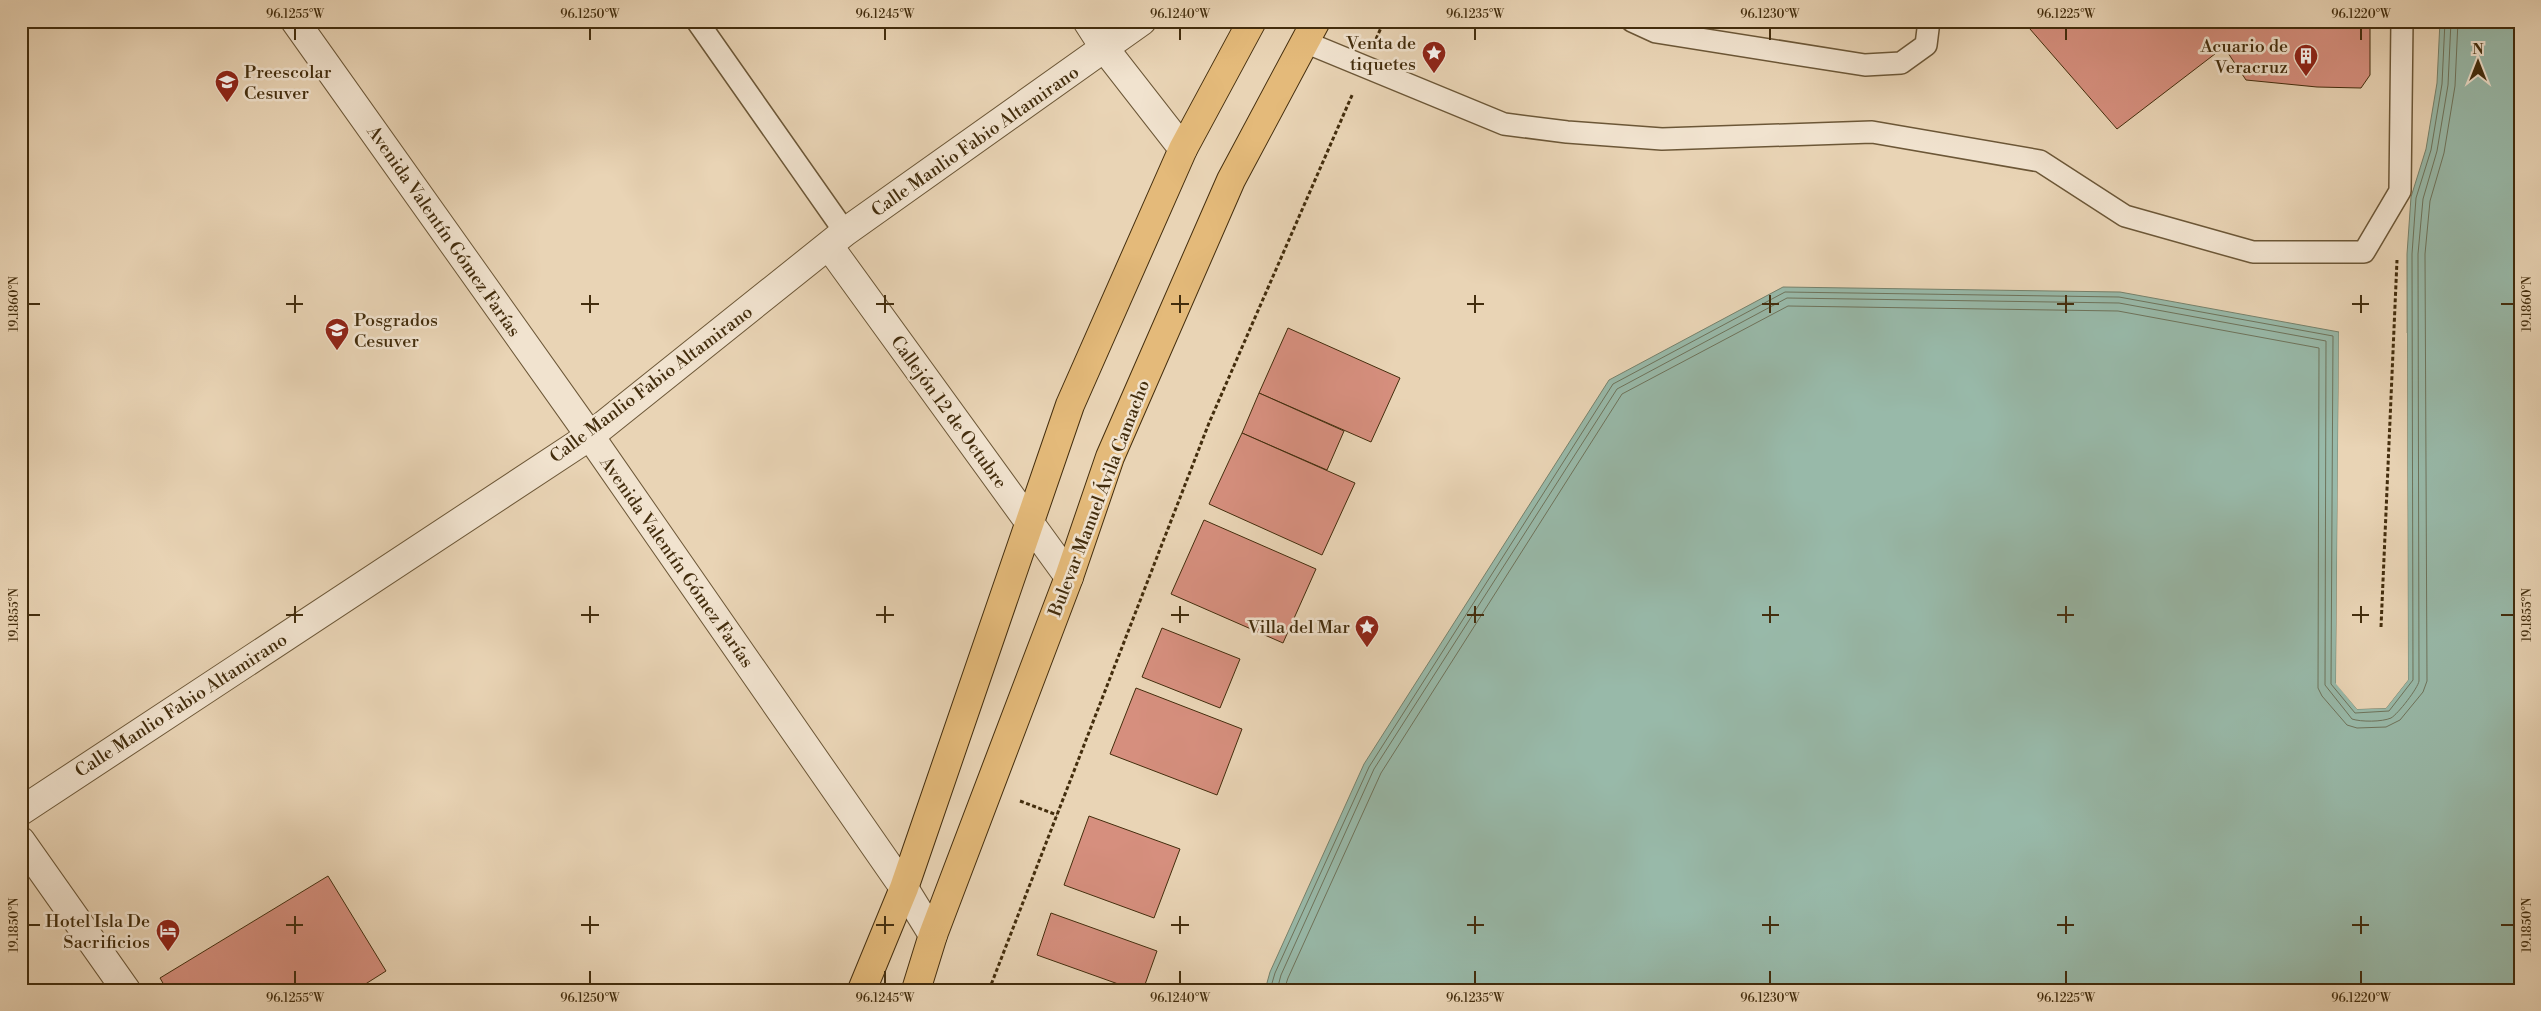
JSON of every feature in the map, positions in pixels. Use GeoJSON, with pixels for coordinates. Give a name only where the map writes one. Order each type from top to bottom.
{"type":"FeatureCollection","features":[{"type":"Feature","properties":{"kind":"main road"},"geometry":{"type":"LineString","coordinates":[[862,990],[904,888],[1070,405],[1183,149],[1252,21]]}},
{"type":"Feature","properties":{"kind":"main road","name":"Bulevar Manuel Ávila Camacho"},"geometry":{"type":"LineString","coordinates":[[916,990],[933,935],[1069,577],[1110,457],[1186,280],[1232,180],[1310,32]]}},
{"type":"Feature","properties":{"kind":"street","name":"Avenida Valentín Gómez Farías"},"geometry":{"type":"LineString","coordinates":[[295,21],[590,436],[904,888],[933,935]]}},
{"type":"Feature","properties":{"kind":"street"},"geometry":{"type":"LineString","coordinates":[[1086,21],[1105,49],[1183,149]]}},
{"type":"Feature","properties":{"kind":"street","name":"Calle Manlio Fabio Altamirano"},"geometry":{"type":"LineString","coordinates":[[21,810],[590,436],[837,239],[1142,21]]}},
{"type":"Feature","properties":{"kind":"street","name":"Callejón 12 de Octubre"},"geometry":{"type":"LineString","coordinates":[[837,239],[1030,524],[1069,577]]}},
{"type":"Feature","properties":{"kind":"street"},"geometry":{"type":"LineString","coordinates":[[21,841],[126,990]]}},
{"type":"Feature","properties":{"kind":"lane","name":"Callejón 12 de Octubre"},"geometry":{"type":"LineString","coordinates":[[697,21],[837,239]]}},
{"type":"Feature","properties":{"kind":"lane"},"geometry":{"type":"LineString","coordinates":[[1632,21],[1656,32],[1865,65],[1902,63],[1926,45],[1929,21]]}},
{"type":"Feature","properties":{"kind":"lane"},"geometry":{"type":"LineString","coordinates":[[1310,32],[1366,66],[1504,124],[1567,132],[1662,139],[1872,132],[2040,161],[2125,216],[2253,252],[2364,252],[2400,192],[2402,21]]}},
{"type":"Feature","properties":{"kind":"path"},"geometry":{"type":"LineString","coordinates":[[989,990],[1209,423],[1384,21]]}},
{"type":"Feature","properties":{"kind":"path"},"geometry":{"type":"LineString","coordinates":[[2381,627],[2397,251]]}},
{"type":"Feature","properties":{"kind":"water"},"geometry":{"type":"Polygon","coordinates":[[[2440,21],[2520,21],[2520,990],[1265,990],[1270,972],[1364,764],[1609,380],[1783,287],[2120,292],[2339,332],[2336,683],[2357,709],[2386,708],[2408,680],[2407,254],[2411,197],[2426,149],[2437,83],[2440,21]]]}},
{"type":"Feature","properties":{"kind":"pier"},"geometry":{"type":"Polygon","coordinates":[[[2339,332],[2341,332],[2338,683],[2358,706],[2385,705],[2405,680],[2404,333],[2407,333],[2408,680],[2386,708],[2357,709],[2336,684],[2339,332]]]}},
{"type":"Feature","properties":{"kind":"building","name":"Acuario de Veracruz"},"geometry":{"type":"Polygon","coordinates":[[[2023,21],[2370,21],[2370,75],[2361,88],[2317,87],[2246,80],[2224,47],[2117,129],[2023,21]]]}},
{"type":"Feature","properties":{"kind":"building"},"geometry":{"type":"Polygon","coordinates":[[[1288,328],[1400,378],[1371,442],[1259,393],[1288,328]]]}},
{"type":"Feature","properties":{"kind":"building"},"geometry":{"type":"Polygon","coordinates":[[[1259,393],[1344,431],[1327,470],[1242,433],[1259,393]]]}},
{"type":"Feature","properties":{"kind":"building"},"geometry":{"type":"Polygon","coordinates":[[[1242,433],[1355,483],[1322,555],[1209,504],[1242,433]]]}},
{"type":"Feature","properties":{"kind":"building"},"geometry":{"type":"Polygon","coordinates":[[[1204,520],[1316,569],[1283,643],[1171,594],[1204,520]]]}},
{"type":"Feature","properties":{"kind":"building"},"geometry":{"type":"Polygon","coordinates":[[[1162,628],[1240,659],[1220,708],[1142,677],[1162,628]]]}},
{"type":"Feature","properties":{"kind":"building"},"geometry":{"type":"Polygon","coordinates":[[[1136,688],[1242,729],[1217,795],[1110,754],[1136,688]]]}},
{"type":"Feature","properties":{"kind":"building"},"geometry":{"type":"Polygon","coordinates":[[[1089,816],[1180,849],[1154,918],[1064,885],[1089,816]]]}},
{"type":"Feature","properties":{"kind":"building"},"geometry":{"type":"Polygon","coordinates":[[[328,876],[386,971],[356,990],[167,990],[160,978],[328,876]]]}},
{"type":"Feature","properties":{"kind":"building"},"geometry":{"type":"Polygon","coordinates":[[[1051,913],[1157,951],[1143,990],[1135,990],[1037,955],[1051,913]]]}},
{"type":"Feature","properties":{"kind":"place","name":"Venta de tiquetes"},"geometry":{"type":"Point","coordinates":[1434,74]}},
{"type":"Feature","properties":{"kind":"place","name":"Acuario de Veracruz"},"geometry":{"type":"Point","coordinates":[2306,77]}},
{"type":"Feature","properties":{"kind":"place","name":"Preescolar Cesuver"},"geometry":{"type":"Point","coordinates":[227,103]}},
{"type":"Feature","properties":{"kind":"place","name":"Posgrados Cesuver"},"geometry":{"type":"Point","coordinates":[337,351]}},
{"type":"Feature","properties":{"kind":"place","name":"Villa del Mar"},"geometry":{"type":"Point","coordinates":[1367,648]}},
{"type":"Feature","properties":{"kind":"place","name":"Hotel Isla De Sacrificios"},"geometry":{"type":"Point","coordinates":[168,952]}}]}
